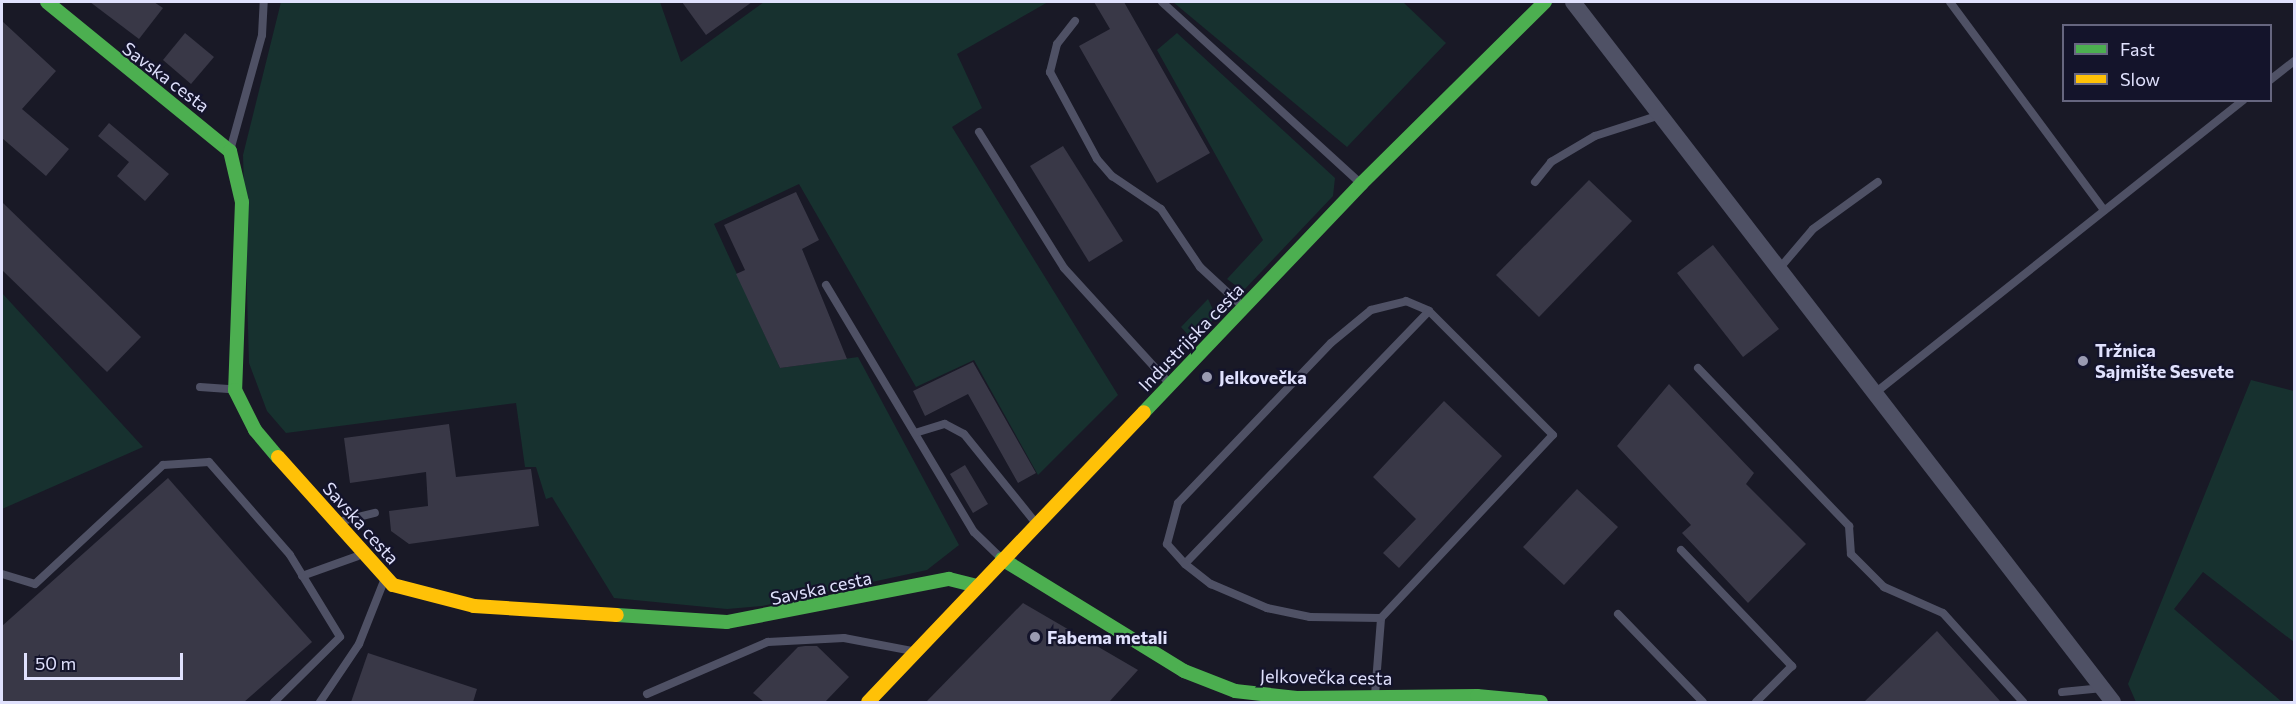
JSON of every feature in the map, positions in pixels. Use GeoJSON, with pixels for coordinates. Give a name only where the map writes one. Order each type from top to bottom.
{"type":"FeatureCollection","features":[{"type":"Feature","properties":{"kind":"street","name":"Savska cesta"},"geometry":{"type":"LineString","coordinates":[[47,2],[230,151],[242,202],[235,390],[255,430],[361,555],[385,578],[426,598],[474,606],[718,622],[784,615],[949,579],[977,586]]}},
{"type":"Feature","properties":{"kind":"street","name":"Industrijska cesta"},"geometry":{"type":"LineString","coordinates":[[868,702],[1361,184],[1545,2]]}},
{"type":"Feature","properties":{"kind":"street"},"geometry":{"type":"LineString","coordinates":[[1573,2],[2114,702]]}},
{"type":"Feature","properties":{"kind":"street","name":"Jelkovečka cesta"},"geometry":{"type":"LineString","coordinates":[[1002,559],[1215,685],[1274,697],[1375,696],[1541,702]]}},
{"type":"Feature","properties":{"kind":"lane"},"geometry":{"type":"LineString","coordinates":[[230,151],[262,35],[264,2]]}},
{"type":"Feature","properties":{"kind":"lane"},"geometry":{"type":"LineString","coordinates":[[1162,2],[1361,184]]}},
{"type":"Feature","properties":{"kind":"lane"},"geometry":{"type":"LineString","coordinates":[[1950,2],[2104,210]]}},
{"type":"Feature","properties":{"kind":"lane"},"geometry":{"type":"LineString","coordinates":[[1075,21],[1057,44],[1050,72],[1097,159],[1113,176],[1161,208],[1200,267],[1244,308]]}},
{"type":"Feature","properties":{"kind":"lane"},"geometry":{"type":"LineString","coordinates":[[2272,79],[2295,61]]}},
{"type":"Feature","properties":{"kind":"lane"},"geometry":{"type":"LineString","coordinates":[[1875,393],[2241,102]]}},
{"type":"Feature","properties":{"kind":"lane"},"geometry":{"type":"LineString","coordinates":[[1534,182],[1551,162],[1595,136],[1660,115]]}},
{"type":"Feature","properties":{"kind":"lane"},"geometry":{"type":"LineString","coordinates":[[979,132],[1064,268],[1170,384]]}},
{"type":"Feature","properties":{"kind":"lane"},"geometry":{"type":"LineString","coordinates":[[1779,269],[1813,229],[1878,182]]}},
{"type":"Feature","properties":{"kind":"lane"},"geometry":{"type":"LineString","coordinates":[[826,285],[974,532],[1002,559]]}},
{"type":"Feature","properties":{"kind":"lane"},"geometry":{"type":"LineString","coordinates":[[1375,696],[1381,618],[1553,435],[1429,311],[1406,301],[1371,310],[1331,343],[1178,503],[1167,544],[1185,564],[1211,584],[1267,608],[1310,617],[1381,618]]}},
{"type":"Feature","properties":{"kind":"lane"},"geometry":{"type":"LineString","coordinates":[[1185,564],[1429,311]]}},
{"type":"Feature","properties":{"kind":"lane"},"geometry":{"type":"LineString","coordinates":[[1698,368],[1849,526],[1851,554],[1884,587],[1943,613],[2023,702]]}},
{"type":"Feature","properties":{"kind":"lane"},"geometry":{"type":"LineString","coordinates":[[200,387],[235,390]]}},
{"type":"Feature","properties":{"kind":"lane"},"geometry":{"type":"LineString","coordinates":[[915,433],[935,424],[959,430],[1036,524]]}},
{"type":"Feature","properties":{"kind":"lane"},"geometry":{"type":"LineString","coordinates":[[2,574],[35,584],[163,465],[209,462],[290,555],[340,637],[274,702]]}},
{"type":"Feature","properties":{"kind":"lane"},"geometry":{"type":"LineString","coordinates":[[335,523],[375,513]]}},
{"type":"Feature","properties":{"kind":"lane"},"geometry":{"type":"LineString","coordinates":[[1681,550],[1792,666],[1756,702]]}},
{"type":"Feature","properties":{"kind":"lane"},"geometry":{"type":"LineString","coordinates":[[302,576],[361,555]]}},
{"type":"Feature","properties":{"kind":"lane"},"geometry":{"type":"LineString","coordinates":[[320,702],[359,644],[385,578]]}},
{"type":"Feature","properties":{"kind":"lane"},"geometry":{"type":"LineString","coordinates":[[1618,614],[1703,702]]}},
{"type":"Feature","properties":{"kind":"lane"},"geometry":{"type":"LineString","coordinates":[[647,694],[768,642],[844,638],[916,652]]}},
{"type":"Feature","properties":{"kind":"lane"},"geometry":{"type":"LineString","coordinates":[[2062,692],[2103,688]]}},
{"type":"Feature","properties":{"kind":"green space"},"geometry":{"type":"Polygon","coordinates":[[[281,2],[660,2],[681,62],[764,2],[1048,2],[957,54],[982,108],[952,127],[1118,395],[1038,475],[974,360],[916,387],[799,184],[714,224],[780,368],[858,357],[959,545],[927,570],[762,606],[727,609],[614,598],[552,497],[546,499],[536,467],[525,467],[516,403],[286,433],[267,411],[249,363],[243,155],[281,2]]]}},
{"type":"Feature","properties":{"kind":"green space"},"geometry":{"type":"Polygon","coordinates":[[[1173,2],[1403,2],[1446,43],[1347,147],[1173,2]]]}},
{"type":"Feature","properties":{"kind":"green space"},"geometry":{"type":"Polygon","coordinates":[[[1177,33],[1335,178],[1333,196],[1243,291],[1227,279],[1263,240],[1157,50],[1177,33]]]}},
{"type":"Feature","properties":{"kind":"green space"},"geometry":{"type":"Polygon","coordinates":[[[2,293],[143,447],[2,509],[2,293]]]}},
{"type":"Feature","properties":{"kind":"green space"},"geometry":{"type":"Polygon","coordinates":[[[1208,299],[1217,318],[1189,336],[1181,327],[1208,299]]]}},
{"type":"Feature","properties":{"kind":"green space"},"geometry":{"type":"Polygon","coordinates":[[[2251,380],[2294,391],[2294,642],[2203,572],[2174,609],[2282,702],[2136,702],[2128,684],[2251,380]]]}},
{"type":"Feature","properties":{"kind":"building"},"geometry":{"type":"Polygon","coordinates":[[[90,2],[154,2],[163,8],[139,39],[90,2]]]}},
{"type":"Feature","properties":{"kind":"building"},"geometry":{"type":"Polygon","coordinates":[[[682,2],[752,2],[706,35],[682,2]]]}},
{"type":"Feature","properties":{"kind":"building"},"geometry":{"type":"Polygon","coordinates":[[[1094,2],[1124,2],[1210,153],[1157,183],[1079,46],[1110,29],[1094,2]]]}},
{"type":"Feature","properties":{"kind":"building"},"geometry":{"type":"Polygon","coordinates":[[[2,21],[56,71],[22,109],[69,149],[46,176],[2,138],[2,21]]]}},
{"type":"Feature","properties":{"kind":"building"},"geometry":{"type":"Polygon","coordinates":[[[185,33],[214,57],[191,84],[163,60],[185,33]]]}},
{"type":"Feature","properties":{"kind":"building"},"geometry":{"type":"Polygon","coordinates":[[[109,123],[169,174],[145,201],[117,176],[129,162],[98,136],[109,123]]]}},
{"type":"Feature","properties":{"kind":"building"},"geometry":{"type":"Polygon","coordinates":[[[1063,146],[1123,241],[1089,262],[1030,166],[1063,146]]]}},
{"type":"Feature","properties":{"kind":"building"},"geometry":{"type":"Polygon","coordinates":[[[1589,180],[1632,221],[1539,317],[1496,275],[1589,180]]]}},
{"type":"Feature","properties":{"kind":"building"},"geometry":{"type":"Polygon","coordinates":[[[796,192],[819,240],[802,249],[847,359],[780,368],[736,274],[745,270],[724,225],[796,192]]]}},
{"type":"Feature","properties":{"kind":"building"},"geometry":{"type":"Polygon","coordinates":[[[2,202],[141,337],[107,372],[2,270],[2,202]]]}},
{"type":"Feature","properties":{"kind":"building"},"geometry":{"type":"Polygon","coordinates":[[[1713,245],[1779,329],[1743,357],[1677,273],[1713,245]]]}},
{"type":"Feature","properties":{"kind":"building"},"geometry":{"type":"Polygon","coordinates":[[[973,362],[1036,473],[1018,483],[968,394],[925,416],[913,391],[973,362]]]}},
{"type":"Feature","properties":{"kind":"building"},"geometry":{"type":"Polygon","coordinates":[[[1669,384],[1754,473],[1746,484],[1806,544],[1748,603],[1682,533],[1691,525],[1617,446],[1669,384]]]}},
{"type":"Feature","properties":{"kind":"building"},"geometry":{"type":"Polygon","coordinates":[[[1444,401],[1502,456],[1399,568],[1383,553],[1416,519],[1373,477],[1444,401]]]}},
{"type":"Feature","properties":{"kind":"building"},"geometry":{"type":"Polygon","coordinates":[[[449,424],[456,477],[531,469],[539,526],[409,544],[391,531],[389,511],[428,506],[426,472],[350,483],[344,438],[449,424]]]}},
{"type":"Feature","properties":{"kind":"building"},"geometry":{"type":"Polygon","coordinates":[[[965,465],[988,504],[973,513],[950,474],[965,465]]]}},
{"type":"Feature","properties":{"kind":"building"},"geometry":{"type":"Polygon","coordinates":[[[168,478],[312,642],[244,702],[2,702],[2,626],[168,478]]]}},
{"type":"Feature","properties":{"kind":"building"},"geometry":{"type":"Polygon","coordinates":[[[1577,489],[1618,527],[1564,585],[1523,547],[1577,489]]]}},
{"type":"Feature","properties":{"kind":"building","name":"Fabema metali"},"geometry":{"type":"Polygon","coordinates":[[[1023,603],[1138,670],[1109,702],[926,702],[1023,603]]]}},
{"type":"Feature","properties":{"kind":"building"},"geometry":{"type":"Polygon","coordinates":[[[1937,631],[2001,702],[1864,702],[1937,631]]]}},
{"type":"Feature","properties":{"kind":"building"},"geometry":{"type":"Polygon","coordinates":[[[817,646],[849,677],[825,702],[764,702],[753,693],[798,647],[817,646]]]}},
{"type":"Feature","properties":{"kind":"building"},"geometry":{"type":"Polygon","coordinates":[[[368,653],[477,689],[473,702],[351,702],[368,653]]]}},
{"type":"Feature","properties":{"kind":"traffic: fast"},"geometry":{"type":"LineString","coordinates":[[47,2],[230,151],[242,202],[235,390],[255,430],[278,457]]}},
{"type":"Feature","properties":{"kind":"traffic: fast"},"geometry":{"type":"LineString","coordinates":[[1144,412],[1361,184],[1545,2]]}},
{"type":"Feature","properties":{"kind":"traffic: fast"},"geometry":{"type":"LineString","coordinates":[[1002,559],[1184,671],[1235,691],[1297,698],[1477,696],[1541,702]]}},
{"type":"Feature","properties":{"kind":"traffic: fast"},"geometry":{"type":"LineString","coordinates":[[617,615],[727,622],[949,579],[977,586]]}},
{"type":"Feature","properties":{"kind":"traffic: slow"},"geometry":{"type":"LineString","coordinates":[[868,702],[1144,412]]}},
{"type":"Feature","properties":{"kind":"traffic: slow"},"geometry":{"type":"LineString","coordinates":[[278,457],[393,585],[474,606],[617,615]]}},
{"type":"Feature","properties":{"kind":"place","name":"Tržnica Sajmište Sesvete"},"geometry":{"type":"Point","coordinates":[2083,361]}},
{"type":"Feature","properties":{"kind":"place","name":"Jelkovečka"},"geometry":{"type":"Point","coordinates":[1207,377]}},
{"type":"Feature","properties":{"kind":"place","name":"Fabema metali"},"geometry":{"type":"Point","coordinates":[1035,637]}}]}
